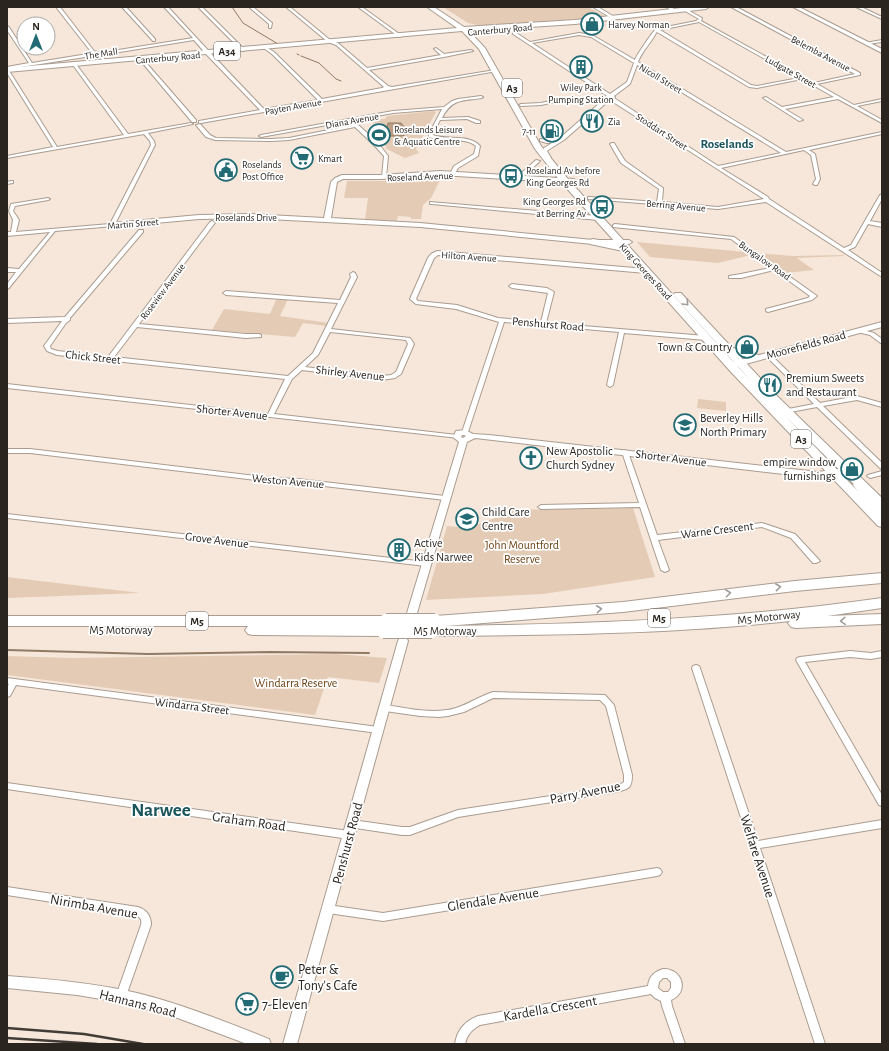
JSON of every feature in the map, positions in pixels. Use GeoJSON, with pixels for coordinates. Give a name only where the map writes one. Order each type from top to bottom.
{"type":"FeatureCollection","features":[{"type":"Feature","properties":{"kind":"highway","name":"King Georges Road"},"geometry":{"type":"LineString","coordinates":[[430,7],[469,30],[493,52],[521,105],[542,140],[574,181],[615,226],[624,242],[646,271],[703,334],[846,471],[865,480],[882,505]]}},
{"type":"Feature","properties":{"kind":"highway","name":"King Georges Road"},"geometry":{"type":"LineString","coordinates":[[438,7],[458,23]]}},
{"type":"Feature","properties":{"kind":"highway","name":"Canterbury Road"},"geometry":{"type":"LineString","coordinates":[[7,69],[75,65],[243,50],[270,50],[334,42],[575,22],[706,7]]}},
{"type":"Feature","properties":{"kind":"highway"},"geometry":{"type":"LineString","coordinates":[[424,34],[450,29],[458,23],[491,28]]}},
{"type":"Feature","properties":{"kind":"highway"},"geometry":{"type":"LineString","coordinates":[[481,35],[491,28]]}},
{"type":"Feature","properties":{"kind":"highway","name":"Canterbury Road"},"geometry":{"type":"LineString","coordinates":[[424,34],[469,30]]}},
{"type":"Feature","properties":{"kind":"highway","name":"King Georges Road"},"geometry":{"type":"LineString","coordinates":[[469,30],[487,56],[538,146],[556,171],[598,218],[624,242],[727,348],[736,364],[834,474],[882,523]]}},
{"type":"Feature","properties":{"kind":"highway"},"geometry":{"type":"LineString","coordinates":[[448,33],[464,35],[478,44]]}},
{"type":"Feature","properties":{"kind":"highway"},"geometry":{"type":"LineString","coordinates":[[589,242],[617,246],[624,242]]}},
{"type":"Feature","properties":{"kind":"highway"},"geometry":{"type":"LineString","coordinates":[[865,480],[882,502]]}},
{"type":"Feature","properties":{"kind":"highway"},"geometry":{"type":"LineString","coordinates":[[865,480],[882,514]]}},
{"type":"Feature","properties":{"kind":"highway"},"geometry":{"type":"LineString","coordinates":[[433,626],[649,604],[882,574]]}},
{"type":"Feature","properties":{"kind":"highway"},"geometry":{"type":"LineString","coordinates":[[798,585],[882,578]]}},
{"type":"Feature","properties":{"kind":"highway","name":"M5 Motorway"},"geometry":{"type":"LineString","coordinates":[[433,626],[676,617],[808,606],[882,595]]}},
{"type":"Feature","properties":{"kind":"highway","name":"M5 Motorway"},"geometry":{"type":"LineString","coordinates":[[7,630],[385,626],[589,629],[668,626],[773,617],[882,603]]}},
{"type":"Feature","properties":{"kind":"highway","name":"M5"},"geometry":{"type":"LineString","coordinates":[[433,626],[471,636],[561,636],[701,630],[882,619]]}},
{"type":"Feature","properties":{"kind":"highway","name":"M5 Motorway"},"geometry":{"type":"LineString","coordinates":[[7,621],[385,626]]}},
{"type":"Feature","properties":{"kind":"main road","name":"Moorefields Road"},"geometry":{"type":"LineString","coordinates":[[736,364],[882,324]]}},
{"type":"Feature","properties":{"kind":"main road"},"geometry":{"type":"LineString","coordinates":[[727,348],[743,355],[767,355]]}},
{"type":"Feature","properties":{"kind":"main road","name":"Hannans Road"},"geometry":{"type":"LineString","coordinates":[[7,982],[58,986],[121,996],[216,1025],[264,1044]]}},
{"type":"Feature","properties":{"kind":"street"},"geometry":{"type":"LineString","coordinates":[[58,7],[93,52],[98,53],[105,62]]}},
{"type":"Feature","properties":{"kind":"street"},"geometry":{"type":"LineString","coordinates":[[124,7],[154,40]]}},
{"type":"Feature","properties":{"kind":"street"},"geometry":{"type":"LineString","coordinates":[[166,7],[207,53],[263,111]]}},
{"type":"Feature","properties":{"kind":"street"},"geometry":{"type":"LineString","coordinates":[[200,7],[243,50]]}},
{"type":"Feature","properties":{"kind":"street"},"geometry":{"type":"LineString","coordinates":[[251,7],[271,24],[270,27]]}},
{"type":"Feature","properties":{"kind":"street"},"geometry":{"type":"LineString","coordinates":[[288,7],[329,41],[334,42],[386,88],[495,70]]}},
{"type":"Feature","properties":{"kind":"street"},"geometry":{"type":"LineString","coordinates":[[360,7],[400,36]]}},
{"type":"Feature","properties":{"kind":"street"},"geometry":{"type":"LineString","coordinates":[[595,7],[614,18]]}},
{"type":"Feature","properties":{"kind":"street"},"geometry":{"type":"LineString","coordinates":[[668,7],[675,11]]}},
{"type":"Feature","properties":{"kind":"street","name":"Belemba Avenue"},"geometry":{"type":"LineString","coordinates":[[733,7],[859,74],[814,84]]}},
{"type":"Feature","properties":{"kind":"street"},"geometry":{"type":"LineString","coordinates":[[795,7],[867,44],[882,50]]}},
{"type":"Feature","properties":{"kind":"street"},"geometry":{"type":"LineString","coordinates":[[858,7],[882,18]]}},
{"type":"Feature","properties":{"kind":"street","name":"Ludgate Street"},"geometry":{"type":"LineString","coordinates":[[686,10],[700,18],[699,21],[882,122]]}},
{"type":"Feature","properties":{"kind":"street"},"geometry":{"type":"LineString","coordinates":[[656,30],[699,21]]}},
{"type":"Feature","properties":{"kind":"street"},"geometry":{"type":"LineString","coordinates":[[7,27],[31,64]]}},
{"type":"Feature","properties":{"kind":"street"},"geometry":{"type":"LineString","coordinates":[[547,160],[549,156],[545,150],[561,142],[560,140],[629,83],[636,62],[653,35],[656,34],[656,30]]}},
{"type":"Feature","properties":{"kind":"street"},"geometry":{"type":"LineString","coordinates":[[656,30],[750,86],[757,87],[803,78]]}},
{"type":"Feature","properties":{"kind":"street","name":"Stoddart Street"},"geometry":{"type":"LineString","coordinates":[[514,33],[718,167],[764,199],[882,275]]}},
{"type":"Feature","properties":{"kind":"street","name":"Nicoll Street"},"geometry":{"type":"LineString","coordinates":[[528,43],[579,34],[592,36],[785,153]]}},
{"type":"Feature","properties":{"kind":"street"},"geometry":{"type":"LineString","coordinates":[[653,35],[665,36]]}},
{"type":"Feature","properties":{"kind":"street","name":"The Mall"},"geometry":{"type":"LineString","coordinates":[[7,69],[98,53],[196,39]]}},
{"type":"Feature","properties":{"kind":"street"},"geometry":{"type":"LineString","coordinates":[[867,44],[882,41]]}},
{"type":"Feature","properties":{"kind":"street"},"geometry":{"type":"LineString","coordinates":[[436,49],[444,56]]}},
{"type":"Feature","properties":{"kind":"street"},"geometry":{"type":"LineString","coordinates":[[270,50],[322,101]]}},
{"type":"Feature","properties":{"kind":"street"},"geometry":{"type":"LineString","coordinates":[[366,69],[471,51]]}},
{"type":"Feature","properties":{"kind":"street"},"geometry":{"type":"LineString","coordinates":[[142,59],[210,138],[236,140],[289,139],[356,126]]}},
{"type":"Feature","properties":{"kind":"street"},"geometry":{"type":"LineString","coordinates":[[75,65],[127,135]]}},
{"type":"Feature","properties":{"kind":"street"},"geometry":{"type":"LineString","coordinates":[[7,69],[56,148]]}},
{"type":"Feature","properties":{"kind":"street"},"geometry":{"type":"LineString","coordinates":[[7,83],[15,82]]}},
{"type":"Feature","properties":{"kind":"street","name":"Payten Avenue"},"geometry":{"type":"LineString","coordinates":[[7,157],[322,101],[386,88]]}},
{"type":"Feature","properties":{"kind":"street","name":"Diana Avenue"},"geometry":{"type":"LineString","coordinates":[[261,136],[393,112],[444,108],[452,102],[481,97]]}},
{"type":"Feature","properties":{"kind":"street"},"geometry":{"type":"LineString","coordinates":[[765,98],[801,120]]}},
{"type":"Feature","properties":{"kind":"street"},"geometry":{"type":"LineString","coordinates":[[782,108],[838,98]]}},
{"type":"Feature","properties":{"kind":"street"},"geometry":{"type":"LineString","coordinates":[[521,105],[541,104],[558,100]]}},
{"type":"Feature","properties":{"kind":"street"},"geometry":{"type":"LineString","coordinates":[[853,106],[882,100]]}},
{"type":"Feature","properties":{"kind":"street"},"geometry":{"type":"LineString","coordinates":[[444,108],[431,136],[469,140],[476,143],[478,146],[476,155],[456,167],[452,174]]}},
{"type":"Feature","properties":{"kind":"street"},"geometry":{"type":"LineString","coordinates":[[440,119],[468,118],[478,122]]}},
{"type":"Feature","properties":{"kind":"street"},"geometry":{"type":"LineString","coordinates":[[349,120],[376,144],[386,156],[384,177]]}},
{"type":"Feature","properties":{"kind":"street"},"geometry":{"type":"LineString","coordinates":[[112,225],[153,145],[152,141],[145,132]]}},
{"type":"Feature","properties":{"kind":"street"},"geometry":{"type":"LineString","coordinates":[[718,167],[882,133]]}},
{"type":"Feature","properties":{"kind":"street"},"geometry":{"type":"LineString","coordinates":[[542,140],[549,142],[560,140]]}},
{"type":"Feature","properties":{"kind":"street"},"geometry":{"type":"LineString","coordinates":[[612,144],[623,162],[661,189],[659,204]]}},
{"type":"Feature","properties":{"kind":"street"},"geometry":{"type":"LineString","coordinates":[[805,149],[813,154],[818,179],[815,184]]}},
{"type":"Feature","properties":{"kind":"street"},"geometry":{"type":"LineString","coordinates":[[518,178],[538,161]]}},
{"type":"Feature","properties":{"kind":"street","name":"Roseland Avenue"},"geometry":{"type":"LineString","coordinates":[[534,179],[552,176],[556,171]]}},
{"type":"Feature","properties":{"kind":"street","name":"Roseland Avenue"},"geometry":{"type":"LineString","coordinates":[[333,220],[330,207],[334,182],[337,179],[346,177],[384,177],[429,173],[574,181]]}},
{"type":"Feature","properties":{"kind":"street"},"geometry":{"type":"LineString","coordinates":[[844,250],[853,246],[882,195]]}},
{"type":"Feature","properties":{"kind":"street","name":"Berring Avenue"},"geometry":{"type":"LineString","coordinates":[[590,198],[718,208],[764,199]]}},
{"type":"Feature","properties":{"kind":"street"},"geometry":{"type":"LineString","coordinates":[[13,233],[16,220],[10,211],[13,205],[48,199]]}},
{"type":"Feature","properties":{"kind":"street"},"geometry":{"type":"LineString","coordinates":[[432,203],[598,218]]}},
{"type":"Feature","properties":{"kind":"street"},"geometry":{"type":"LineString","coordinates":[[302,220],[316,217],[330,207]]}},
{"type":"Feature","properties":{"kind":"street","name":"Martin Street"},"geometry":{"type":"LineString","coordinates":[[7,234],[208,217]]}},
{"type":"Feature","properties":{"kind":"street","name":"Roselands Drive"},"geometry":{"type":"LineString","coordinates":[[208,217],[333,220],[422,226],[589,242],[624,242]]}},
{"type":"Feature","properties":{"kind":"street"},"geometry":{"type":"LineString","coordinates":[[867,222],[882,225]]}},
{"type":"Feature","properties":{"kind":"street","name":"Roseview Avenue"},"geometry":{"type":"LineString","coordinates":[[110,358],[212,223]]}},
{"type":"Feature","properties":{"kind":"street","name":"Bungalow Road"},"geometry":{"type":"LineString","coordinates":[[615,226],[728,237],[736,240],[814,296],[810,299],[768,310]]}},
{"type":"Feature","properties":{"kind":"street"},"geometry":{"type":"LineString","coordinates":[[7,287],[54,231]]}},
{"type":"Feature","properties":{"kind":"street","name":"Chick Street"},"geometry":{"type":"LineString","coordinates":[[141,231],[50,340],[47,346],[49,350],[57,353],[289,378]]}},
{"type":"Feature","properties":{"kind":"street","name":"Hilton Avenue"},"geometry":{"type":"LineString","coordinates":[[502,321],[457,307],[416,302],[413,299],[414,296],[433,255],[443,253],[646,271]]}},
{"type":"Feature","properties":{"kind":"street"},"geometry":{"type":"LineString","coordinates":[[731,277],[775,268]]}},
{"type":"Feature","properties":{"kind":"street"},"geometry":{"type":"LineString","coordinates":[[7,270],[21,271]]}},
{"type":"Feature","properties":{"kind":"street"},"geometry":{"type":"LineString","coordinates":[[270,416],[289,378],[314,358],[354,277],[353,274]]}},
{"type":"Feature","properties":{"kind":"street"},"geometry":{"type":"LineString","coordinates":[[512,286],[544,289],[551,292],[543,324]]}},
{"type":"Feature","properties":{"kind":"street"},"geometry":{"type":"LineString","coordinates":[[226,293],[341,302]]}},
{"type":"Feature","properties":{"kind":"street"},"geometry":{"type":"LineString","coordinates":[[7,321],[68,319]]}},
{"type":"Feature","properties":{"kind":"street","name":"Penshurst Road"},"geometry":{"type":"LineString","coordinates":[[412,613],[445,498],[502,321],[688,336],[703,334]]}},
{"type":"Feature","properties":{"kind":"street"},"geometry":{"type":"LineString","coordinates":[[136,325],[259,336]]}},
{"type":"Feature","properties":{"kind":"street","name":"Shirley Avenue"},"geometry":{"type":"LineString","coordinates":[[301,368],[382,378],[393,377],[399,373],[411,344],[408,339],[328,330]]}},
{"type":"Feature","properties":{"kind":"street"},"geometry":{"type":"LineString","coordinates":[[610,385],[622,330]]}},
{"type":"Feature","properties":{"kind":"street"},"geometry":{"type":"LineString","coordinates":[[859,331],[872,334],[882,342]]}},
{"type":"Feature","properties":{"kind":"street"},"geometry":{"type":"LineString","coordinates":[[688,336],[703,334]]}},
{"type":"Feature","properties":{"kind":"street"},"geometry":{"type":"LineString","coordinates":[[767,355],[882,467]]}},
{"type":"Feature","properties":{"kind":"street","name":"Shorter Avenue"},"geometry":{"type":"LineString","coordinates":[[7,386],[270,416],[464,437],[489,437],[818,474],[834,474],[846,471]]}},
{"type":"Feature","properties":{"kind":"street"},"geometry":{"type":"LineString","coordinates":[[785,411],[817,404],[857,398],[882,405]]}},
{"type":"Feature","properties":{"kind":"street","name":"Weston Avenue"},"geometry":{"type":"LineString","coordinates":[[7,451],[30,451],[131,464],[445,498]]}},
{"type":"Feature","properties":{"kind":"street"},"geometry":{"type":"LineString","coordinates":[[625,452],[665,570]]}},
{"type":"Feature","properties":{"kind":"street"},"geometry":{"type":"LineString","coordinates":[[865,480],[882,473]]}},
{"type":"Feature","properties":{"kind":"street"},"geometry":{"type":"LineString","coordinates":[[541,507],[642,505]]}},
{"type":"Feature","properties":{"kind":"street","name":"Grove Avenue"},"geometry":{"type":"LineString","coordinates":[[7,516],[426,564]]}},
{"type":"Feature","properties":{"kind":"street","name":"Warne Crescent"},"geometry":{"type":"LineString","coordinates":[[654,538],[762,525],[793,536],[816,561]]}},
{"type":"Feature","properties":{"kind":"street","name":"Penshurst Road"},"geometry":{"type":"LineString","coordinates":[[290,1044],[403,641]]}},
{"type":"Feature","properties":{"kind":"street"},"geometry":{"type":"LineString","coordinates":[[882,654],[871,656],[850,654],[800,660],[882,803]]}},
{"type":"Feature","properties":{"kind":"street","name":"Welfare Avenue"},"geometry":{"type":"LineString","coordinates":[[696,668],[820,1044]]}},
{"type":"Feature","properties":{"kind":"street"},"geometry":{"type":"LineString","coordinates":[[7,694],[10,682]]}},
{"type":"Feature","properties":{"kind":"street","name":"Windarra Street"},"geometry":{"type":"LineString","coordinates":[[10,682],[378,730]]}},
{"type":"Feature","properties":{"kind":"street","name":"Parry Avenue"},"geometry":{"type":"LineString","coordinates":[[351,829],[410,831],[458,814],[616,789],[624,787],[628,783],[628,775],[610,705],[602,697],[493,695],[462,709],[442,714],[385,708]]}},
{"type":"Feature","properties":{"kind":"street","name":"Graham Road"},"geometry":{"type":"LineString","coordinates":[[7,786],[351,829]]}},
{"type":"Feature","properties":{"kind":"street"},"geometry":{"type":"LineString","coordinates":[[755,845],[882,824]]}},
{"type":"Feature","properties":{"kind":"street","name":"Glendale Avenue"},"geometry":{"type":"LineString","coordinates":[[328,909],[383,917],[657,872]]}},
{"type":"Feature","properties":{"kind":"street","name":"Nirimba Avenue"},"geometry":{"type":"LineString","coordinates":[[7,891],[138,911],[143,914],[146,919],[146,925],[121,996]]}},
{"type":"Feature","properties":{"kind":"street"},"geometry":{"type":"LineString","coordinates":[[661,974],[670,975],[676,980],[677,990],[673,994],[666,996],[659,994],[654,989],[652,982],[656,976],[661,974]]}},
{"type":"Feature","properties":{"kind":"street","name":"Kardella Crescent"},"geometry":{"type":"LineString","coordinates":[[460,1044],[466,1028],[478,1021],[654,989]]}},
{"type":"Feature","properties":{"kind":"street"},"geometry":{"type":"LineString","coordinates":[[666,996],[667,1006],[680,1044]]}},
{"type":"Feature","properties":{"kind":"green space"},"geometry":{"type":"Polygon","coordinates":[[[443,7],[588,7],[606,17],[482,26],[468,23],[443,7]]]}},
{"type":"Feature","properties":{"kind":"green space"},"geometry":{"type":"Polygon","coordinates":[[[433,111],[436,112],[416,149],[419,153],[405,158],[385,148],[387,147],[376,139],[378,139],[374,134],[380,133],[381,123],[373,123],[375,119],[385,119],[387,116],[433,111]]]}},
{"type":"Feature","properties":{"kind":"green space"},"geometry":{"type":"Polygon","coordinates":[[[425,177],[441,178],[431,198],[423,205],[421,219],[411,219],[411,217],[398,216],[397,221],[365,220],[368,198],[344,198],[347,181],[388,181],[425,177]]]}},
{"type":"Feature","properties":{"kind":"green space"},"geometry":{"type":"Polygon","coordinates":[[[637,242],[746,252],[751,255],[718,263],[650,257],[637,242]]]}},
{"type":"Feature","properties":{"kind":"green space"},"geometry":{"type":"Polygon","coordinates":[[[757,253],[793,256],[845,256],[797,258],[814,270],[785,273],[757,253]]]}},
{"type":"Feature","properties":{"kind":"green space"},"geometry":{"type":"Polygon","coordinates":[[[277,298],[288,299],[280,316],[329,323],[327,326],[303,323],[295,337],[212,330],[224,309],[270,314],[277,298]]]}},
{"type":"Feature","properties":{"kind":"green space"},"geometry":{"type":"Polygon","coordinates":[[[698,399],[726,402],[726,411],[697,408],[698,399]]]}},
{"type":"Feature","properties":{"kind":"green space","name":"John Mountford Reserve"},"geometry":{"type":"Polygon","coordinates":[[[633,508],[655,577],[543,594],[426,600],[447,526],[468,528],[503,515],[502,510],[633,508]]]}},
{"type":"Feature","properties":{"kind":"green space"},"geometry":{"type":"Polygon","coordinates":[[[7,577],[140,593],[7,598],[7,577]]]}},
{"type":"Feature","properties":{"kind":"green space","name":"Windarra Reserve"},"geometry":{"type":"Polygon","coordinates":[[[336,654],[387,658],[379,683],[328,677],[315,715],[7,675],[7,656],[71,658],[336,654]]]}},
{"type":"Feature","properties":{"kind":"shaded area"},"geometry":{"type":"Polygon","coordinates":[[[388,123],[401,123],[406,129],[412,132],[402,136],[389,136],[386,130],[388,123]]]}},
{"type":"Feature","properties":{"kind":"waterway"},"geometry":{"type":"LineString","coordinates":[[232,7],[243,23],[278,44]]}},
{"type":"Feature","properties":{"kind":"waterway"},"geometry":{"type":"LineString","coordinates":[[301,56],[319,63],[336,79],[341,81]]}},
{"type":"Feature","properties":{"kind":"waterway"},"geometry":{"type":"LineString","coordinates":[[7,650],[148,654],[270,652],[369,653]]}},
{"type":"Feature","properties":{"kind":"railway"},"geometry":{"type":"LineString","coordinates":[[7,1028],[84,1034],[143,1044]]}},
{"type":"Feature","properties":{"kind":"railway"},"geometry":{"type":"LineString","coordinates":[[7,1038],[97,1044]]}},
{"type":"Feature","properties":{"kind":"place","name":"Harvey Norman"},"geometry":{"type":"Point","coordinates":[592,24]}},
{"type":"Feature","properties":{"kind":"place","name":"Wiley Park Pumping Station"},"geometry":{"type":"Point","coordinates":[581,67]}},
{"type":"Feature","properties":{"kind":"place","name":"Zia"},"geometry":{"type":"Point","coordinates":[592,121]}},
{"type":"Feature","properties":{"kind":"place","name":"7-11"},"geometry":{"type":"Point","coordinates":[552,131]}},
{"type":"Feature","properties":{"kind":"place","name":"Roselands Leisure & Aquatic Centre"},"geometry":{"type":"Point","coordinates":[379,135]}},
{"type":"Feature","properties":{"kind":"place","name":"Kmart"},"geometry":{"type":"Point","coordinates":[302,158]}},
{"type":"Feature","properties":{"kind":"place","name":"Roselands Post Office"},"geometry":{"type":"Point","coordinates":[226,170]}},
{"type":"Feature","properties":{"kind":"place","name":"Roseland Av before King Georges Rd"},"geometry":{"type":"Point","coordinates":[511,176]}},
{"type":"Feature","properties":{"kind":"place","name":"King Georges Rd at Berring Av"},"geometry":{"type":"Point","coordinates":[602,207]}},
{"type":"Feature","properties":{"kind":"place","name":"Town & Country"},"geometry":{"type":"Point","coordinates":[747,347]}},
{"type":"Feature","properties":{"kind":"place","name":"Premium Sweets and Restaurant"},"geometry":{"type":"Point","coordinates":[770,385]}},
{"type":"Feature","properties":{"kind":"place","name":"Beverley Hills North Primary"},"geometry":{"type":"Point","coordinates":[685,425]}},
{"type":"Feature","properties":{"kind":"place","name":"New Apostolic Church Sydney"},"geometry":{"type":"Point","coordinates":[531,458]}},
{"type":"Feature","properties":{"kind":"place","name":"empire window furnishings"},"geometry":{"type":"Point","coordinates":[852,469]}},
{"type":"Feature","properties":{"kind":"place","name":"Child Care Centre"},"geometry":{"type":"Point","coordinates":[467,519]}},
{"type":"Feature","properties":{"kind":"place","name":"Active Kids Narwee"},"geometry":{"type":"Point","coordinates":[399,550]}},
{"type":"Feature","properties":{"kind":"place","name":"Peter & Tony's Cafe"},"geometry":{"type":"Point","coordinates":[282,977]}},
{"type":"Feature","properties":{"kind":"place","name":"7-Eleven"},"geometry":{"type":"Point","coordinates":[247,1004]}},
{"type":"Feature","properties":{"kind":"district","name":"Roselands"},"geometry":{"type":"Point","coordinates":[727,143]}},
{"type":"Feature","properties":{"kind":"district","name":"Narwee"},"geometry":{"type":"Point","coordinates":[161,809]}}]}
